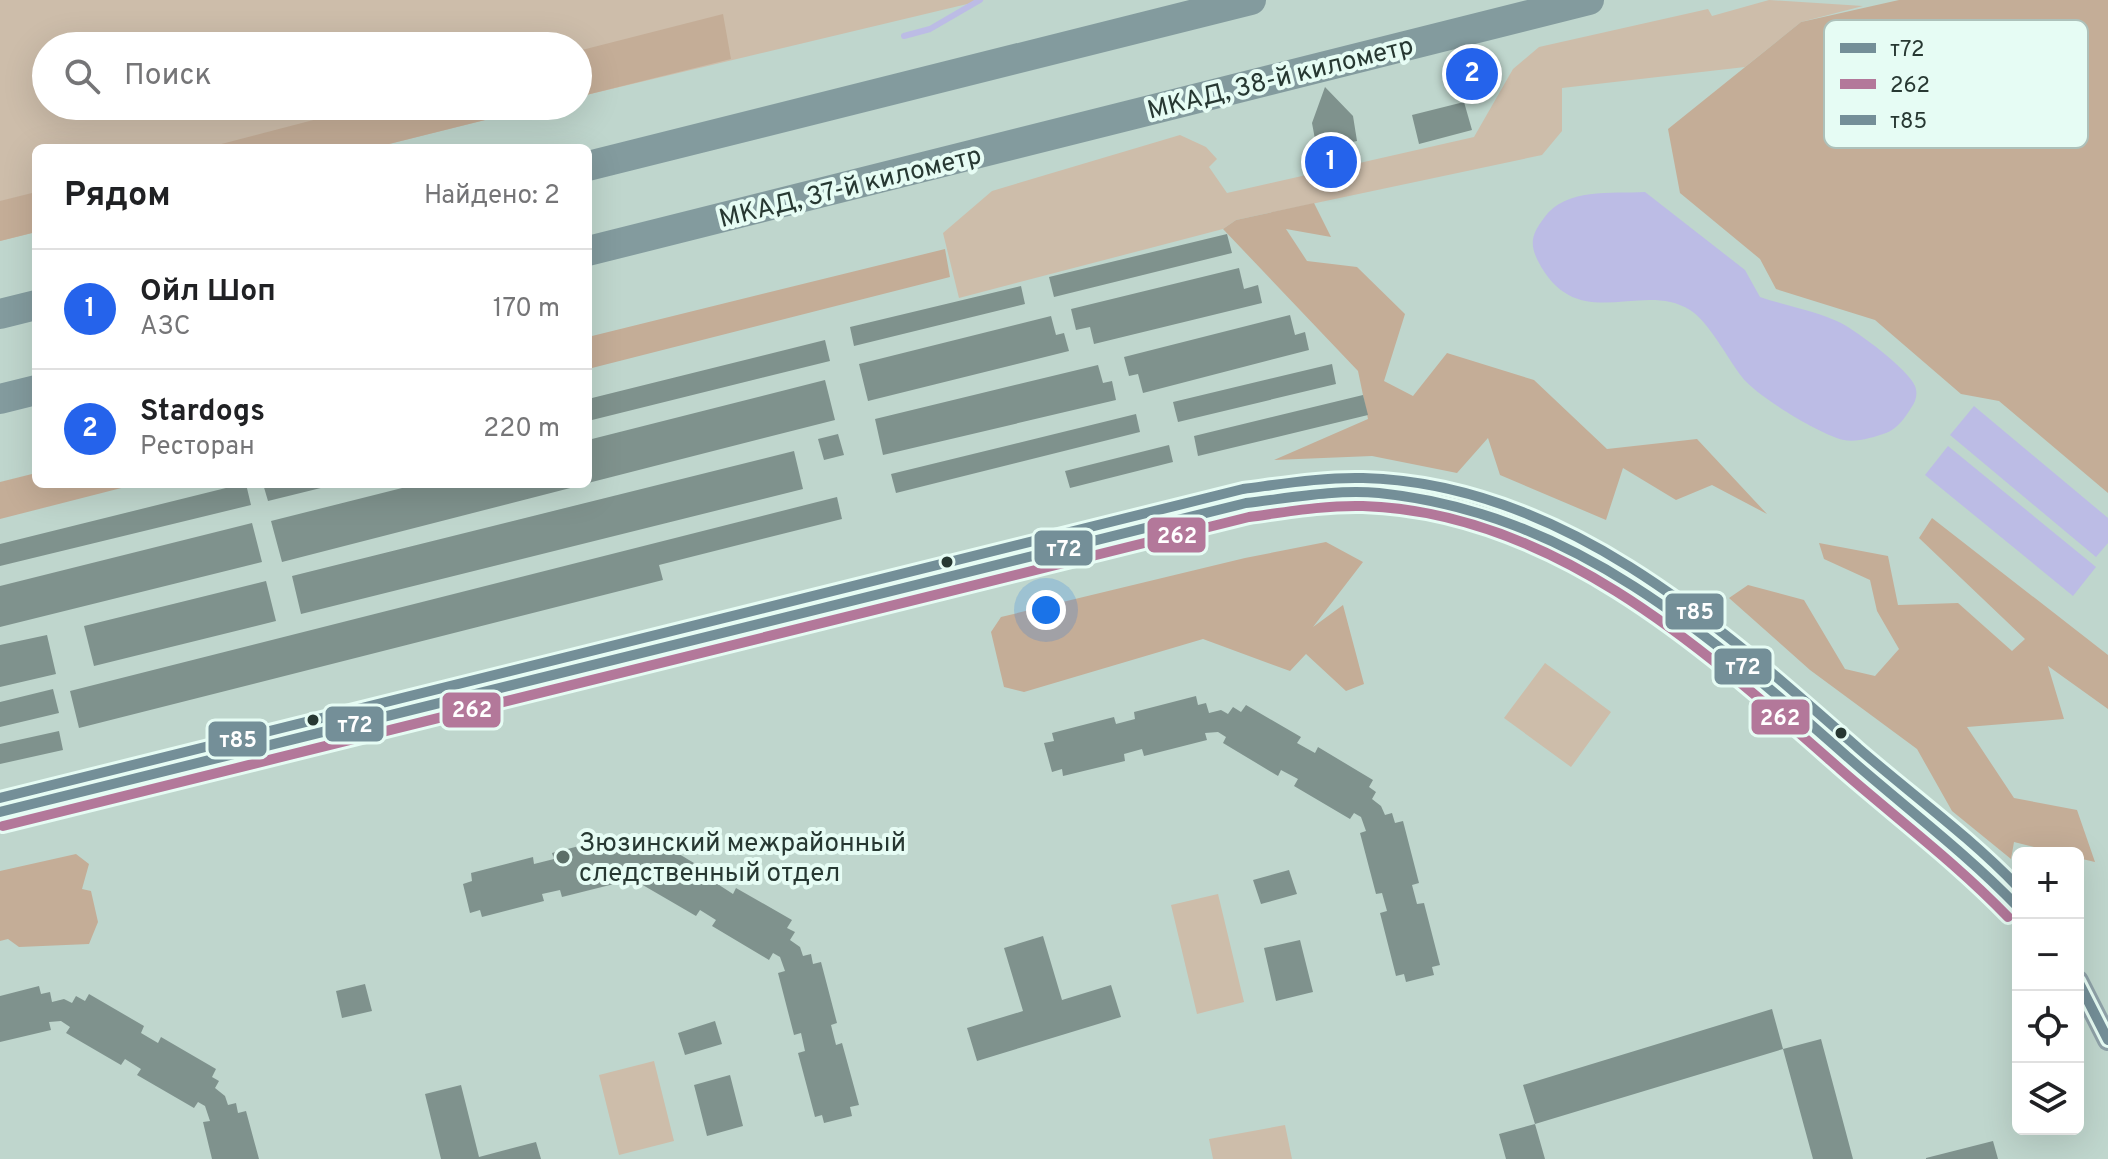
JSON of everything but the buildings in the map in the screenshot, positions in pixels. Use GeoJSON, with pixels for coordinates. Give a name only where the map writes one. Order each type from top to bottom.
{"type":"FeatureCollection","features":[{"type":"Feature","properties":{"kind":"highway"},"geometry":{"type":"LineString","coordinates":[[592,165],[1251,0]]}},
{"type":"Feature","properties":{"kind":"highway","name":"МКАД, 38-й километр"},"geometry":{"type":"LineString","coordinates":[[1112,120],[1589,0]]}},
{"type":"Feature","properties":{"kind":"highway","name":"МКАД, 37-й километр"},"geometry":{"type":"LineString","coordinates":[[592,250],[1112,120]]}},
{"type":"Feature","properties":{"kind":"highway"},"geometry":{"type":"LineString","coordinates":[[0,314],[32,306]]}},
{"type":"Feature","properties":{"kind":"highway"},"geometry":{"type":"LineString","coordinates":[[0,399],[32,391]]}},
{"type":"Feature","properties":{"kind":"street"},"geometry":{"type":"LineString","coordinates":[[0,812],[1246,503],[1318,494],[1377,492],[1427,499],[1502,518],[1558,540],[1625,578],[1702,633],[1961,853],[2012,901]]}},
{"type":"Feature","properties":{"kind":"street"},"geometry":{"type":"LineString","coordinates":[[2084,983],[2097,991],[2108,992]]}},
{"type":"Feature","properties":{"kind":"street"},"geometry":{"type":"LineString","coordinates":[[2084,991],[2106,1030]]}},
{"type":"Feature","properties":{"kind":"shaded area"},"geometry":{"type":"Polygon","coordinates":[[[0,0],[984,0],[592,94],[592,32],[32,32],[32,120],[485,120],[389,144],[32,144],[32,233],[0,241],[0,0]]]}},
{"type":"Feature","properties":{"kind":"shaded area"},"geometry":{"type":"Polygon","coordinates":[[[1769,0],[1863,6],[1801,22],[1745,67],[1562,88],[1562,131],[1542,155],[1236,220],[1223,229],[959,298],[943,233],[992,191],[1180,135],[1206,147],[1217,159],[1209,167],[1227,193],[1474,137],[1513,69],[1539,47],[1708,9],[1712,16],[1769,0]]]}},
{"type":"Feature","properties":{"kind":"shaded area"},"geometry":{"type":"Polygon","coordinates":[[[1899,0],[2108,0],[2108,493],[1999,401],[1961,394],[1875,320],[1776,289],[1760,259],[1680,193],[1668,129],[1801,22],[1899,0]]]}},
{"type":"Feature","properties":{"kind":"shaded area"},"geometry":{"type":"Polygon","coordinates":[[[723,14],[731,59],[592,94],[592,47],[723,14]]]}},
{"type":"Feature","properties":{"kind":"shaded area"},"geometry":{"type":"Polygon","coordinates":[[[313,120],[485,120],[389,144],[221,144],[313,120]]]}},
{"type":"Feature","properties":{"kind":"shaded area"},"geometry":{"type":"Polygon","coordinates":[[[32,193],[32,233],[0,241],[0,201],[32,193]]]}},
{"type":"Feature","properties":{"kind":"shaded area"},"geometry":{"type":"Polygon","coordinates":[[[1314,203],[1331,237],[1286,229],[1307,261],[1357,267],[1405,314],[1384,381],[1413,396],[1447,353],[1534,380],[1607,449],[1697,439],[1767,514],[1712,485],[1676,500],[1623,468],[1606,520],[1500,475],[1488,438],[1457,473],[1372,456],[1274,460],[1368,419],[1358,371],[1223,229],[1236,220],[1314,203]]]}},
{"type":"Feature","properties":{"kind":"shaded area"},"geometry":{"type":"Polygon","coordinates":[[[945,249],[950,277],[592,368],[592,336],[945,249]]]}},
{"type":"Feature","properties":{"kind":"shaded area"},"geometry":{"type":"Polygon","coordinates":[[[32,474],[32,488],[121,488],[0,519],[0,482],[32,474]]]}},
{"type":"Feature","properties":{"kind":"shaded area"},"geometry":{"type":"Polygon","coordinates":[[[1932,518],[2108,655],[2108,709],[2048,666],[2064,719],[1967,727],[2014,798],[2077,810],[2095,862],[2084,859],[2084,847],[2034,847],[2014,842],[2011,859],[1952,811],[1917,749],[1810,670],[1729,598],[1748,585],[1804,600],[1845,669],[1875,676],[1899,649],[1877,611],[1870,580],[1824,559],[1819,543],[1888,556],[1898,605],[1958,603],[2012,651],[2025,639],[1919,538],[1932,518]]]}},
{"type":"Feature","properties":{"kind":"shaded area"},"geometry":{"type":"Polygon","coordinates":[[[1326,542],[1363,562],[1313,627],[1343,605],[1364,684],[1346,691],[1306,654],[1290,671],[1203,639],[1024,692],[1004,687],[991,632],[1001,617],[1245,558],[1326,542]]]}},
{"type":"Feature","properties":{"kind":"shaded area"},"geometry":{"type":"Polygon","coordinates":[[[1545,663],[1611,712],[1571,767],[1504,718],[1545,663]]]}},
{"type":"Feature","properties":{"kind":"shaded area"},"geometry":{"type":"Polygon","coordinates":[[[76,854],[89,864],[82,889],[91,891],[98,922],[89,944],[19,947],[8,939],[0,941],[0,871],[76,854]]]}},
{"type":"Feature","properties":{"kind":"shaded area"},"geometry":{"type":"Polygon","coordinates":[[[1218,894],[1244,1002],[1197,1014],[1171,905],[1218,894]]]}},
{"type":"Feature","properties":{"kind":"shaded area"},"geometry":{"type":"Polygon","coordinates":[[[654,1061],[674,1141],[619,1155],[599,1075],[654,1061]]]}},
{"type":"Feature","properties":{"kind":"shaded area"},"geometry":{"type":"Polygon","coordinates":[[[1285,1125],[1292,1159],[1213,1159],[1209,1139],[1285,1125]]]}},
{"type":"Feature","properties":{"kind":"water"},"geometry":{"type":"Polygon","coordinates":[[[1645,192],[1745,270],[1760,297],[1841,323],[1893,361],[1911,379],[1916,392],[1914,403],[1900,423],[1890,431],[1865,439],[1849,441],[1834,437],[1790,414],[1749,385],[1711,332],[1690,310],[1671,302],[1651,300],[1590,302],[1571,296],[1554,284],[1533,249],[1537,229],[1553,208],[1564,201],[1590,194],[1645,192]]]}},
{"type":"Feature","properties":{"kind":"water"},"geometry":{"type":"Polygon","coordinates":[[[1974,406],[2108,518],[2108,543],[2096,557],[1950,435],[1974,406]]]}},
{"type":"Feature","properties":{"kind":"water"},"geometry":{"type":"Polygon","coordinates":[[[1948,446],[2096,567],[2073,596],[1925,475],[1948,446]]]}},
{"type":"Feature","properties":{"kind":"waterway"},"geometry":{"type":"LineString","coordinates":[[904,36],[930,29],[980,0]]}},
{"type":"Feature","properties":{"kind":"transit line","name":"т85"},"geometry":{"type":"LineString","coordinates":[[0,798],[1243,489],[1363,478],[1435,486],[1504,505],[1570,533],[1632,568],[1692,609],[1749,654],[2012,881]]}},
{"type":"Feature","properties":{"kind":"transit line","name":"т72"},"geometry":{"type":"LineString","coordinates":[[0,812],[1246,503],[1362,492],[1449,505],[1515,526],[1576,553],[1635,587],[1745,668],[1957,849],[2012,901]]}},
{"type":"Feature","properties":{"kind":"transit line","name":"262"},"geometry":{"type":"LineString","coordinates":[[3,826],[1249,517],[1363,506],[1433,514],[1499,533],[1562,560],[1622,595],[1680,635],[1735,679],[1947,859],[2008,917]]}},
{"type":"Feature","properties":{"kind":"transit line","name":"т72"},"geometry":{"type":"LineString","coordinates":[[2083,991],[2108,1040]]}},
{"type":"Feature","properties":{"kind":"place","name":"Stardogs"},"geometry":{"type":"Point","coordinates":[1472,74]}},
{"type":"Feature","properties":{"kind":"place","name":"Ойл Шоп"},"geometry":{"type":"Point","coordinates":[1331,162]}},
{"type":"Feature","properties":{"kind":"place","name":"Зюзинский межрайонный следственный отдел"},"geometry":{"type":"Point","coordinates":[563,857]}}]}
